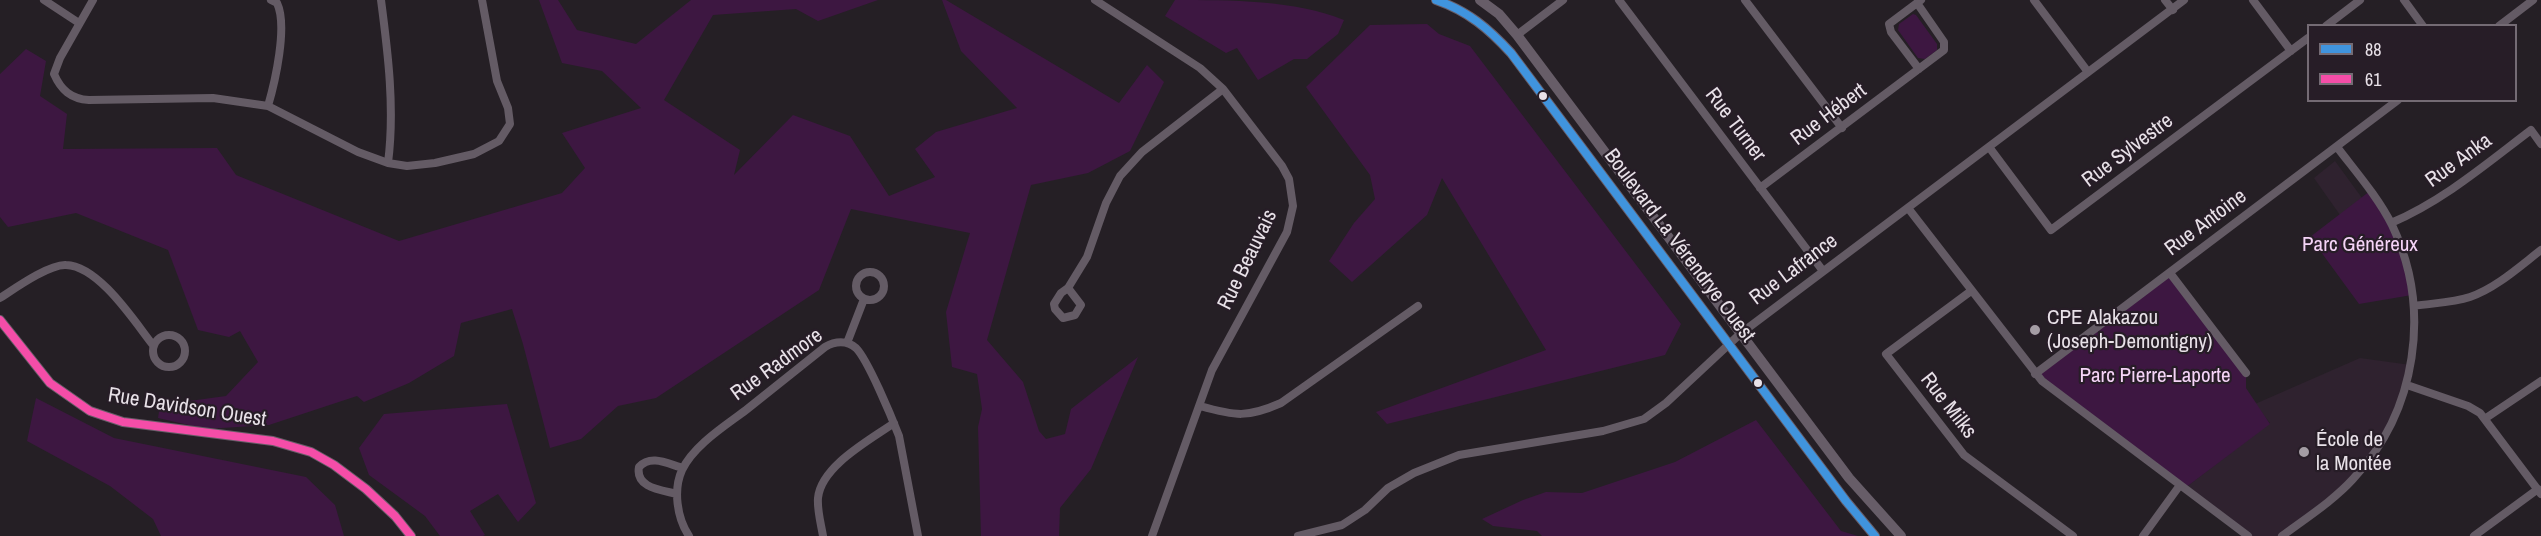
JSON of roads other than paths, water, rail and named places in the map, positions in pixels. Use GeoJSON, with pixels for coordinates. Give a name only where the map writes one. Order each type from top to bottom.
{"type":"FeatureCollection","features":[{"type":"Feature","properties":{"kind":"main road","name":"Boulevard La Vérendrye Ouest"},"geometry":{"type":"LineString","coordinates":[[1436,0],[1480,22],[1511,53],[1857,516],[1875,536]]}},
{"type":"Feature","properties":{"kind":"main road","name":"Boulevard La Vérendrye Ouest"},"geometry":{"type":"LineString","coordinates":[[1480,0],[1499,14],[1517,34],[1849,478],[1901,536]]}},
{"type":"Feature","properties":{"kind":"main road","name":"Rue Davidson Ouest"},"geometry":{"type":"LineString","coordinates":[[0,320],[50,383],[90,411],[123,422],[273,441],[311,453],[366,489],[395,516],[411,536]]}},
{"type":"Feature","properties":{"kind":"street"},"geometry":{"type":"LineString","coordinates":[[44,0],[79,23]]}},
{"type":"Feature","properties":{"kind":"street"},"geometry":{"type":"LineString","coordinates":[[93,0],[60,58],[54,74],[60,88],[72,96],[89,100],[213,98],[268,106],[358,152],[387,163],[408,166],[435,164],[474,154],[499,141],[510,124],[508,108],[497,81],[482,0]]}},
{"type":"Feature","properties":{"kind":"street"},"geometry":{"type":"LineString","coordinates":[[268,106],[280,38],[281,18],[277,3],[271,0]]}},
{"type":"Feature","properties":{"kind":"street"},"geometry":{"type":"LineString","coordinates":[[381,0],[389,68],[390,148],[387,163]]}},
{"type":"Feature","properties":{"kind":"street","name":"Rue Beauvais"},"geometry":{"type":"LineString","coordinates":[[1095,0],[1213,78],[1282,166],[1289,179],[1293,206],[1287,232],[1212,370],[1152,536]]}},
{"type":"Feature","properties":{"kind":"street"},"geometry":{"type":"LineString","coordinates":[[1517,34],[1563,0]]}},
{"type":"Feature","properties":{"kind":"street","name":"Rue Turner"},"geometry":{"type":"LineString","coordinates":[[1618,0],[1823,271]]}},
{"type":"Feature","properties":{"kind":"street"},"geometry":{"type":"LineString","coordinates":[[1745,0],[1842,128]]}},
{"type":"Feature","properties":{"kind":"street"},"geometry":{"type":"LineString","coordinates":[[2034,0],[2088,72]]}},
{"type":"Feature","properties":{"kind":"street"},"geometry":{"type":"LineString","coordinates":[[2165,0],[2173,10]]}},
{"type":"Feature","properties":{"kind":"street","name":"Rue Lafrance"},"geometry":{"type":"LineString","coordinates":[[1298,536],[1342,525],[1365,510],[1389,488],[1414,473],[1459,455],[1633,424],[1653,413],[1740,334],[2184,0]]}},
{"type":"Feature","properties":{"kind":"street"},"geometry":{"type":"LineString","coordinates":[[2253,0],[2291,51]]}},
{"type":"Feature","properties":{"kind":"street"},"geometry":{"type":"LineString","coordinates":[[2328,24],[2360,0]]}},
{"type":"Feature","properties":{"kind":"street"},"geometry":{"type":"LineString","coordinates":[[2404,0],[2422,24]]}},
{"type":"Feature","properties":{"kind":"street"},"geometry":{"type":"LineString","coordinates":[[2502,24],[2533,0]]}},
{"type":"Feature","properties":{"kind":"street","name":"Rue Hébert"},"geometry":{"type":"LineString","coordinates":[[1760,188],[1842,128],[1944,50],[1946,46],[1919,2],[1891,21],[1889,29],[1919,69]]}},
{"type":"Feature","properties":{"kind":"street","name":"Rue Sylvestre"},"geometry":{"type":"LineString","coordinates":[[1989,147],[2051,230],[2307,39]]}},
{"type":"Feature","properties":{"kind":"street"},"geometry":{"type":"LineString","coordinates":[[1068,288],[1094,243],[1113,187],[1129,164],[1223,89]]}},
{"type":"Feature","properties":{"kind":"street","name":"Rue Antoine"},"geometry":{"type":"LineString","coordinates":[[2035,374],[2395,102]]}},
{"type":"Feature","properties":{"kind":"street","name":"Rue Anka"},"geometry":{"type":"LineString","coordinates":[[2391,223],[2420,211],[2440,198],[2531,130],[2541,144]]}},
{"type":"Feature","properties":{"kind":"street"},"geometry":{"type":"LineString","coordinates":[[2282,536],[2337,494],[2363,468],[2386,436],[2407,385],[2414,341],[2414,306],[2406,264],[2391,223],[2337,147]]}},
{"type":"Feature","properties":{"kind":"street"},"geometry":{"type":"LineString","coordinates":[[1908,208],[2035,374],[2057,394],[2248,536]]}},
{"type":"Feature","properties":{"kind":"street"},"geometry":{"type":"LineString","coordinates":[[2414,306],[2476,295],[2541,250]]}},
{"type":"Feature","properties":{"kind":"street"},"geometry":{"type":"LineString","coordinates":[[0,298],[29,278],[65,264],[90,273],[114,296],[153,345],[153,354],[158,363],[166,367],[175,366],[182,360],[186,351],[183,342],[176,336],[167,334],[153,345]]}},
{"type":"Feature","properties":{"kind":"street"},"geometry":{"type":"LineString","coordinates":[[2169,273],[2246,373]]}},
{"type":"Feature","properties":{"kind":"street","name":"Rue Milks"},"geometry":{"type":"LineString","coordinates":[[1971,291],[1886,354],[1964,455],[2073,536]]}},
{"type":"Feature","properties":{"kind":"street"},"geometry":{"type":"LineString","coordinates":[[847,343],[864,299]]}},
{"type":"Feature","properties":{"kind":"street"},"geometry":{"type":"LineString","coordinates":[[1200,406],[1233,416],[1264,411],[1281,404],[1418,306]]}},
{"type":"Feature","properties":{"kind":"street","name":"Rue Radmore"},"geometry":{"type":"LineString","coordinates":[[689,536],[681,520],[677,494],[683,468],[692,456],[714,435],[825,347],[831,344],[847,343],[855,347],[860,354],[899,436],[918,536]]}},
{"type":"Feature","properties":{"kind":"street"},"geometry":{"type":"LineString","coordinates":[[2486,418],[2541,381]]}},
{"type":"Feature","properties":{"kind":"street"},"geometry":{"type":"LineString","coordinates":[[2407,385],[2468,406],[2486,418],[2539,492],[2474,536]]}},
{"type":"Feature","properties":{"kind":"street"},"geometry":{"type":"LineString","coordinates":[[823,536],[818,498],[825,478],[849,455],[894,423]]}},
{"type":"Feature","properties":{"kind":"street"},"geometry":{"type":"LineString","coordinates":[[677,494],[643,482],[639,478],[639,467],[647,460],[653,460],[683,468]]}},
{"type":"Feature","properties":{"kind":"street"},"geometry":{"type":"LineString","coordinates":[[2143,536],[2180,485]]}},
{"type":"Feature","properties":{"kind":"place","name":"CPE Alakazou (Joseph-Demontigny)"},"geometry":{"type":"Point","coordinates":[2035,330]}},
{"type":"Feature","properties":{"kind":"place","name":"École de la Montée"},"geometry":{"type":"Point","coordinates":[2304,452]}},
{"type":"Feature","properties":{"kind":"park label","name":"Parc Généreux"},"geometry":{"type":"Point","coordinates":[2360,245]}},
{"type":"Feature","properties":{"kind":"park label","name":"Parc Pierre-Laporte"},"geometry":{"type":"Point","coordinates":[2155,376]}}]}
